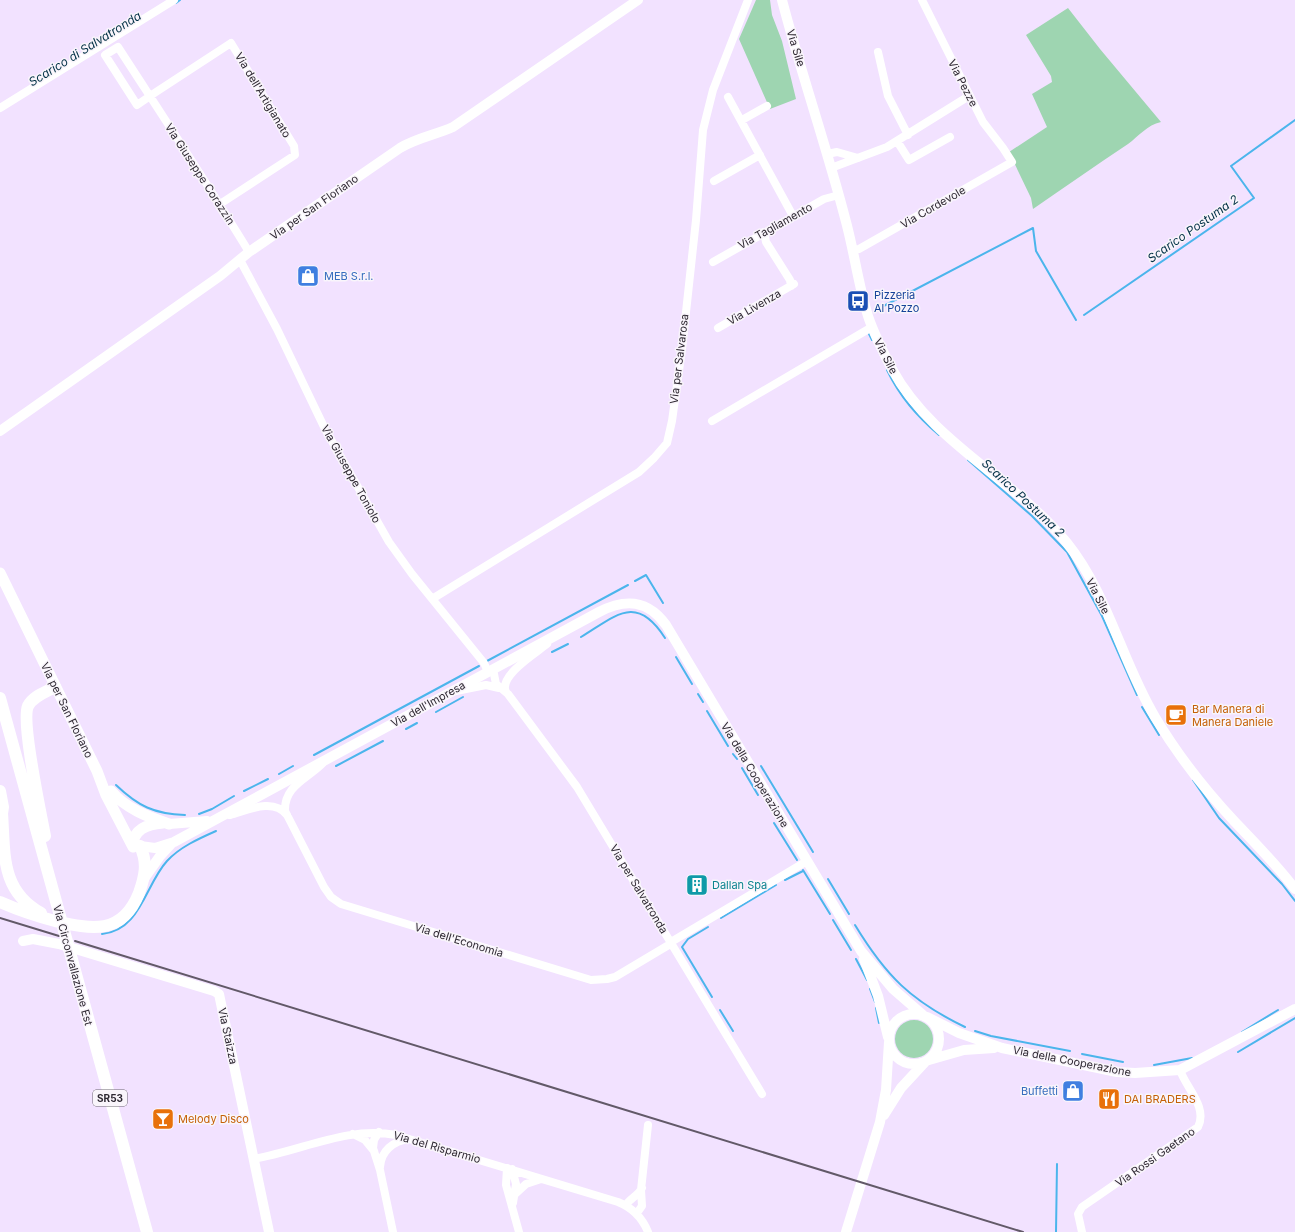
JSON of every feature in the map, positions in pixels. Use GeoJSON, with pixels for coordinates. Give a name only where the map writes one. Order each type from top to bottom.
{"type":"FeatureCollection","features":[{"type":"Feature","properties":{"kind":"main road","name":"Via per San Floriano"},"geometry":{"type":"LineString","coordinates":[[0,574],[97,772],[136,842]]}},
{"type":"Feature","properties":{"kind":"main road"},"geometry":{"type":"LineString","coordinates":[[55,687],[31,701],[27,709],[26,719],[44,831],[52,867],[56,903]]}},
{"type":"Feature","properties":{"kind":"main road","name":"Via Circonvallazione Est"},"geometry":{"type":"LineString","coordinates":[[0,699],[147,1232]]}},
{"type":"Feature","properties":{"kind":"main road"},"geometry":{"type":"LineString","coordinates":[[97,772],[108,791],[122,802],[137,811],[170,824]]}},
{"type":"Feature","properties":{"kind":"main road"},"geometry":{"type":"LineString","coordinates":[[0,791],[4,857],[10,882],[28,905],[56,921]]}},
{"type":"Feature","properties":{"kind":"main road"},"geometry":{"type":"LineString","coordinates":[[0,825],[2,813]]}},
{"type":"Feature","properties":{"kind":"main road"},"geometry":{"type":"LineString","coordinates":[[0,902],[38,917],[92,928],[115,923],[130,910],[142,882],[141,867],[136,842],[148,825],[170,824]]}},
{"type":"Feature","properties":{"kind":"street"},"geometry":{"type":"LineString","coordinates":[[0,108],[174,0]]}},
{"type":"Feature","properties":{"kind":"street","name":"Via per San Floriano"},"geometry":{"type":"LineString","coordinates":[[0,432],[220,276],[249,252],[408,143],[418,138],[435,135],[453,127],[638,0]]}},
{"type":"Feature","properties":{"kind":"street","name":"Via per Salvarosa"},"geometry":{"type":"LineString","coordinates":[[432,599],[639,472],[654,458],[666,443],[672,421],[682,349],[696,220],[703,130],[713,90],[748,0]]}},
{"type":"Feature","properties":{"kind":"street","name":"Via Sile"},"geometry":{"type":"LineString","coordinates":[[782,0],[839,195],[853,250],[865,307],[872,327],[897,377],[930,420],[1038,514],[1070,548],[1094,587],[1147,701],[1163,730],[1226,812],[1267,855],[1295,889]]}},
{"type":"Feature","properties":{"kind":"street","name":"Via Pezze"},"geometry":{"type":"LineString","coordinates":[[922,0],[983,122],[1012,162]]}},
{"type":"Feature","properties":{"kind":"street","name":"Via dell'Artigianato"},"geometry":{"type":"LineString","coordinates":[[150,96],[231,43],[294,146],[295,155],[220,204]]}},
{"type":"Feature","properties":{"kind":"street","name":"Via Giuseppe Corazzin"},"geometry":{"type":"LineString","coordinates":[[150,96],[137,105],[105,56],[118,47],[150,96],[220,204],[249,252]]}},
{"type":"Feature","properties":{"kind":"street"},"geometry":{"type":"LineString","coordinates":[[878,52],[888,96],[908,134]]}},
{"type":"Feature","properties":{"kind":"street"},"geometry":{"type":"LineString","coordinates":[[831,168],[897,141],[969,96]]}},
{"type":"Feature","properties":{"kind":"street"},"geometry":{"type":"LineString","coordinates":[[728,97],[742,120],[793,216]]}},
{"type":"Feature","properties":{"kind":"street"},"geometry":{"type":"LineString","coordinates":[[742,120],[767,106]]}},
{"type":"Feature","properties":{"kind":"street"},"geometry":{"type":"LineString","coordinates":[[897,141],[908,160],[950,137]]}},
{"type":"Feature","properties":{"kind":"street"},"geometry":{"type":"LineString","coordinates":[[827,154],[837,152],[858,158]]}},
{"type":"Feature","properties":{"kind":"street"},"geometry":{"type":"LineString","coordinates":[[714,181],[760,155]]}},
{"type":"Feature","properties":{"kind":"street","name":"Via Cordevole"},"geometry":{"type":"LineString","coordinates":[[853,250],[859,249],[1012,162]]}},
{"type":"Feature","properties":{"kind":"street","name":"Via Tagliamento"},"geometry":{"type":"LineString","coordinates":[[713,262],[824,199],[839,195]]}},
{"type":"Feature","properties":{"kind":"street","name":"Via Livenza"},"geometry":{"type":"LineString","coordinates":[[718,328],[792,285],[766,242],[764,232]]}},
{"type":"Feature","properties":{"kind":"street","name":"Via Giuseppe Toniolo"},"geometry":{"type":"LineString","coordinates":[[240,260],[277,329],[301,380],[349,473],[389,542],[412,574],[490,670]]}},
{"type":"Feature","properties":{"kind":"street","name":"Via Sile"},"geometry":{"type":"LineString","coordinates":[[712,421],[872,327]]}},
{"type":"Feature","properties":{"kind":"street","name":"Via dell'Impresa"},"geometry":{"type":"LineString","coordinates":[[136,842],[155,848],[174,842],[213,819],[490,670],[613,606],[632,603],[647,608]]}},
{"type":"Feature","properties":{"kind":"street","name":"Via della Cooperazione"},"geometry":{"type":"LineString","coordinates":[[647,608],[657,614],[666,625],[858,947],[878,996],[889,1041]]}},
{"type":"Feature","properties":{"kind":"street"},"geometry":{"type":"LineString","coordinates":[[450,692],[484,685],[503,689],[513,671],[553,637]]}},
{"type":"Feature","properties":{"kind":"street","name":"Via per Salvatronda"},"geometry":{"type":"LineString","coordinates":[[490,670],[494,680],[503,689],[572,779],[762,1094]]}},
{"type":"Feature","properties":{"kind":"street"},"geometry":{"type":"LineString","coordinates":[[287,815],[285,802],[291,789],[311,775],[327,759]]}},
{"type":"Feature","properties":{"kind":"street"},"geometry":{"type":"LineString","coordinates":[[213,819],[266,806],[278,809],[287,815]]}},
{"type":"Feature","properties":{"kind":"street","name":"Via dell'Economia"},"geometry":{"type":"LineString","coordinates":[[287,815],[328,894],[339,903],[591,980],[604,980],[615,977],[807,861]]}},
{"type":"Feature","properties":{"kind":"street","name":"Via dell'Impresa"},"geometry":{"type":"LineString","coordinates":[[170,824],[195,823],[213,819]]}},
{"type":"Feature","properties":{"kind":"street","name":"Via dell'Impresa"},"geometry":{"type":"LineString","coordinates":[[142,882],[160,856],[174,842]]}},
{"type":"Feature","properties":{"kind":"street","name":"Via Staizza"},"geometry":{"type":"LineString","coordinates":[[23,941],[33,939],[59,944],[218,994],[269,1232]]}},
{"type":"Feature","properties":{"kind":"street","name":"Via della Cooperazione"},"geometry":{"type":"LineString","coordinates":[[858,947],[893,989],[925,1016],[959,1033],[1002,1048],[1117,1072],[1135,1073],[1180,1070],[1188,1064],[1219,1050],[1295,1009]]}},
{"type":"Feature","properties":{"kind":"street"},"geometry":{"type":"LineString","coordinates":[[846,1232],[880,1122],[886,1090],[889,1041],[892,1027],[901,1017],[914,1014],[925,1016],[937,1028],[939,1037],[936,1052],[901,1088],[880,1122]]}},
{"type":"Feature","properties":{"kind":"street"},"geometry":{"type":"LineString","coordinates":[[889,1041],[894,1053],[901,1060],[910,1064],[926,1061]]}},
{"type":"Feature","properties":{"kind":"street","name":"Via della Cooperazione"},"geometry":{"type":"LineString","coordinates":[[926,1061],[961,1051],[1002,1048]]}},
{"type":"Feature","properties":{"kind":"street","name":"Via Rossi Gaetano"},"geometry":{"type":"LineString","coordinates":[[1082,1232],[1078,1214],[1082,1207],[1198,1127],[1201,1121],[1201,1111],[1182,1078],[1180,1070]]}},
{"type":"Feature","properties":{"kind":"street"},"geometry":{"type":"LineString","coordinates":[[637,1214],[642,1206],[642,1187],[648,1125]]}},
{"type":"Feature","properties":{"kind":"street"},"geometry":{"type":"LineString","coordinates":[[379,1132],[386,1145],[380,1170]]}},
{"type":"Feature","properties":{"kind":"street"},"geometry":{"type":"LineString","coordinates":[[379,1132],[374,1141],[374,1151],[380,1170],[393,1232]]}},
{"type":"Feature","properties":{"kind":"street","name":"Via del Risparmio"},"geometry":{"type":"LineString","coordinates":[[254,1159],[350,1134],[379,1132],[412,1139],[626,1205]]}},
{"type":"Feature","properties":{"kind":"street"},"geometry":{"type":"LineString","coordinates":[[350,1134],[363,1139],[374,1151]]}},
{"type":"Feature","properties":{"kind":"street"},"geometry":{"type":"LineString","coordinates":[[385,1151],[395,1142],[412,1139]]}},
{"type":"Feature","properties":{"kind":"street"},"geometry":{"type":"LineString","coordinates":[[509,1169],[516,1181],[513,1206]]}},
{"type":"Feature","properties":{"kind":"street"},"geometry":{"type":"LineString","coordinates":[[509,1169],[506,1185],[519,1232]]}},
{"type":"Feature","properties":{"kind":"street"},"geometry":{"type":"LineString","coordinates":[[514,1195],[530,1182],[546,1180]]}},
{"type":"Feature","properties":{"kind":"street"},"geometry":{"type":"LineString","coordinates":[[642,1187],[638,1194],[629,1200],[626,1205],[637,1214],[648,1232]]}},
{"type":"Feature","properties":{"kind":"green space"},"geometry":{"type":"Polygon","coordinates":[[[756,0],[770,0],[772,15],[782,41],[796,99],[770,109],[739,39],[756,0]]]}},
{"type":"Feature","properties":{"kind":"green space"},"geometry":{"type":"Polygon","coordinates":[[[1068,8],[1161,122],[1147,128],[1128,144],[1033,209],[1031,198],[1009,152],[1047,127],[1032,94],[1052,82],[1051,76],[1026,35],[1068,8]]]}},
{"type":"Feature","properties":{"kind":"green space"},"geometry":{"type":"Polygon","coordinates":[[[910,1020],[918,1020],[925,1023],[930,1028],[933,1039],[930,1050],[925,1055],[918,1058],[910,1058],[903,1055],[898,1050],[895,1043],[895,1035],[898,1028],[903,1023],[910,1020]]]}},
{"type":"Feature","properties":{"kind":"waterway","name":"Scarico di Salvatronda"},"geometry":{"type":"LineString","coordinates":[[176,3],[180,0]]}},
{"type":"Feature","properties":{"kind":"waterway","name":"Scarico Postuma 2"},"geometry":{"type":"LineString","coordinates":[[1084,315],[1254,198],[1231,166],[1295,120]]}},
{"type":"Feature","properties":{"kind":"waterway","name":"Scarico Postuma 2"},"geometry":{"type":"LineString","coordinates":[[876,310],[1033,228],[1036,251],[1076,320]]}},
{"type":"Feature","properties":{"kind":"waterway","name":"Scarico Postuma 2"},"geometry":{"type":"LineString","coordinates":[[869,334],[872,340]]}},
{"type":"Feature","properties":{"kind":"waterway","name":"Scarico Postuma 2"},"geometry":{"type":"LineString","coordinates":[[887,370],[910,406],[923,421],[939,435]]}},
{"type":"Feature","properties":{"kind":"waterway","name":"Scarico Postuma 2"},"geometry":{"type":"LineString","coordinates":[[968,460],[1032,516],[1067,552],[1102,616],[1137,695]]}},
{"type":"Feature","properties":{"kind":"waterway"},"geometry":{"type":"LineString","coordinates":[[635,581],[646,575],[663,603]]}},
{"type":"Feature","properties":{"kind":"waterway"},"geometry":{"type":"LineString","coordinates":[[487,661],[628,585]]}},
{"type":"Feature","properties":{"kind":"waterway"},"geometry":{"type":"LineString","coordinates":[[581,637],[615,616],[635,612],[645,616],[654,624],[665,638]]}},
{"type":"Feature","properties":{"kind":"waterway"},"geometry":{"type":"LineString","coordinates":[[552,652],[568,644]]}},
{"type":"Feature","properties":{"kind":"waterway"},"geometry":{"type":"LineString","coordinates":[[676,657],[692,684]]}},
{"type":"Feature","properties":{"kind":"waterway"},"geometry":{"type":"LineString","coordinates":[[314,755],[479,666]]}},
{"type":"Feature","properties":{"kind":"waterway"},"geometry":{"type":"LineString","coordinates":[[698,694],[703,702]]}},
{"type":"Feature","properties":{"kind":"waterway"},"geometry":{"type":"LineString","coordinates":[[436,712],[463,697]]}},
{"type":"Feature","properties":{"kind":"waterway","name":"Scarico Postuma 2"},"geometry":{"type":"LineString","coordinates":[[1142,707],[1159,735]]}},
{"type":"Feature","properties":{"kind":"waterway"},"geometry":{"type":"LineString","coordinates":[[707,711],[728,746]]}},
{"type":"Feature","properties":{"kind":"waterway"},"geometry":{"type":"LineString","coordinates":[[406,729],[417,723]]}},
{"type":"Feature","properties":{"kind":"waterway"},"geometry":{"type":"LineString","coordinates":[[336,766],[383,741]]}},
{"type":"Feature","properties":{"kind":"waterway"},"geometry":{"type":"LineString","coordinates":[[733,754],[737,759]]}},
{"type":"Feature","properties":{"kind":"waterway"},"geometry":{"type":"LineString","coordinates":[[279,774],[293,766]]}},
{"type":"Feature","properties":{"kind":"waterway"},"geometry":{"type":"LineString","coordinates":[[761,766],[813,852]]}},
{"type":"Feature","properties":{"kind":"waterway"},"geometry":{"type":"LineString","coordinates":[[742,768],[758,795]]}},
{"type":"Feature","properties":{"kind":"waterway"},"geometry":{"type":"LineString","coordinates":[[244,791],[268,779]]}},
{"type":"Feature","properties":{"kind":"waterway","name":"Scarico Postuma 2"},"geometry":{"type":"LineString","coordinates":[[1193,780],[1219,818],[1282,884],[1295,901]]}},
{"type":"Feature","properties":{"kind":"waterway"},"geometry":{"type":"LineString","coordinates":[[116,785],[147,808],[164,813],[185,815]]}},
{"type":"Feature","properties":{"kind":"waterway"},"geometry":{"type":"LineString","coordinates":[[199,814],[212,809],[234,796]]}},
{"type":"Feature","properties":{"kind":"waterway"},"geometry":{"type":"LineString","coordinates":[[774,823],[797,860]]}},
{"type":"Feature","properties":{"kind":"waterway"},"geometry":{"type":"LineString","coordinates":[[102,934],[115,931],[126,924],[141,905],[159,871],[172,856],[190,844],[216,831]]}},
{"type":"Feature","properties":{"kind":"waterway"},"geometry":{"type":"LineString","coordinates":[[803,870],[830,914]]}},
{"type":"Feature","properties":{"kind":"waterway"},"geometry":{"type":"LineString","coordinates":[[785,880],[803,871]]}},
{"type":"Feature","properties":{"kind":"waterway"},"geometry":{"type":"LineString","coordinates":[[828,879],[849,914]]}},
{"type":"Feature","properties":{"kind":"waterway"},"geometry":{"type":"LineString","coordinates":[[721,918],[776,885]]}},
{"type":"Feature","properties":{"kind":"waterway"},"geometry":{"type":"LineString","coordinates":[[833,920],[851,950]]}},
{"type":"Feature","properties":{"kind":"waterway"},"geometry":{"type":"LineString","coordinates":[[855,925],[878,959],[901,985],[929,1007],[965,1027]]}},
{"type":"Feature","properties":{"kind":"waterway"},"geometry":{"type":"LineString","coordinates":[[708,927],[688,939],[682,947],[712,997]]}},
{"type":"Feature","properties":{"kind":"waterway"},"geometry":{"type":"LineString","coordinates":[[856,959],[867,980]]}},
{"type":"Feature","properties":{"kind":"waterway"},"geometry":{"type":"LineString","coordinates":[[870,989],[875,1002]]}},
{"type":"Feature","properties":{"kind":"waterway"},"geometry":{"type":"LineString","coordinates":[[876,1008],[879,1023]]}},
{"type":"Feature","properties":{"kind":"waterway"},"geometry":{"type":"LineString","coordinates":[[720,1010],[733,1031]]}},
{"type":"Feature","properties":{"kind":"waterway"},"geometry":{"type":"LineString","coordinates":[[1242,1032],[1278,1010]]}},
{"type":"Feature","properties":{"kind":"waterway","name":"Scarico Postuma 2"},"geometry":{"type":"LineString","coordinates":[[1238,1052],[1295,1018]]}},
{"type":"Feature","properties":{"kind":"waterway"},"geometry":{"type":"LineString","coordinates":[[975,1031],[991,1036],[1070,1051]]}},
{"type":"Feature","properties":{"kind":"waterway"},"geometry":{"type":"LineString","coordinates":[[1082,1054],[1123,1062]]}},
{"type":"Feature","properties":{"kind":"waterway"},"geometry":{"type":"LineString","coordinates":[[1154,1065],[1192,1058]]}},
{"type":"Feature","properties":{"kind":"waterway"},"geometry":{"type":"LineString","coordinates":[[1056,1232],[1057,1164]]}},
{"type":"Feature","properties":{"kind":"railway"},"geometry":{"type":"LineString","coordinates":[[0,918],[59,936]]}},
{"type":"Feature","properties":{"kind":"railway"},"geometry":{"type":"LineString","coordinates":[[75,941],[1023,1232]]}},
{"type":"Feature","properties":{"kind":"place","name":"MEB S.r.l."},"geometry":{"type":"Point","coordinates":[308,276]}},
{"type":"Feature","properties":{"kind":"place","name":"Pizzeria Al Pozzo"},"geometry":{"type":"Point","coordinates":[858,301]}},
{"type":"Feature","properties":{"kind":"place","name":"Bar Manera di Manera Daniele"},"geometry":{"type":"Point","coordinates":[1176,715]}},
{"type":"Feature","properties":{"kind":"place","name":"Dallan Spa"},"geometry":{"type":"Point","coordinates":[697,885]}},
{"type":"Feature","properties":{"kind":"place","name":"Buffetti"},"geometry":{"type":"Point","coordinates":[1073,1091]}},
{"type":"Feature","properties":{"kind":"place","name":"DAI BRADERS"},"geometry":{"type":"Point","coordinates":[1109,1099]}},
{"type":"Feature","properties":{"kind":"place","name":"Melody Disco"},"geometry":{"type":"Point","coordinates":[163,1119]}}]}
